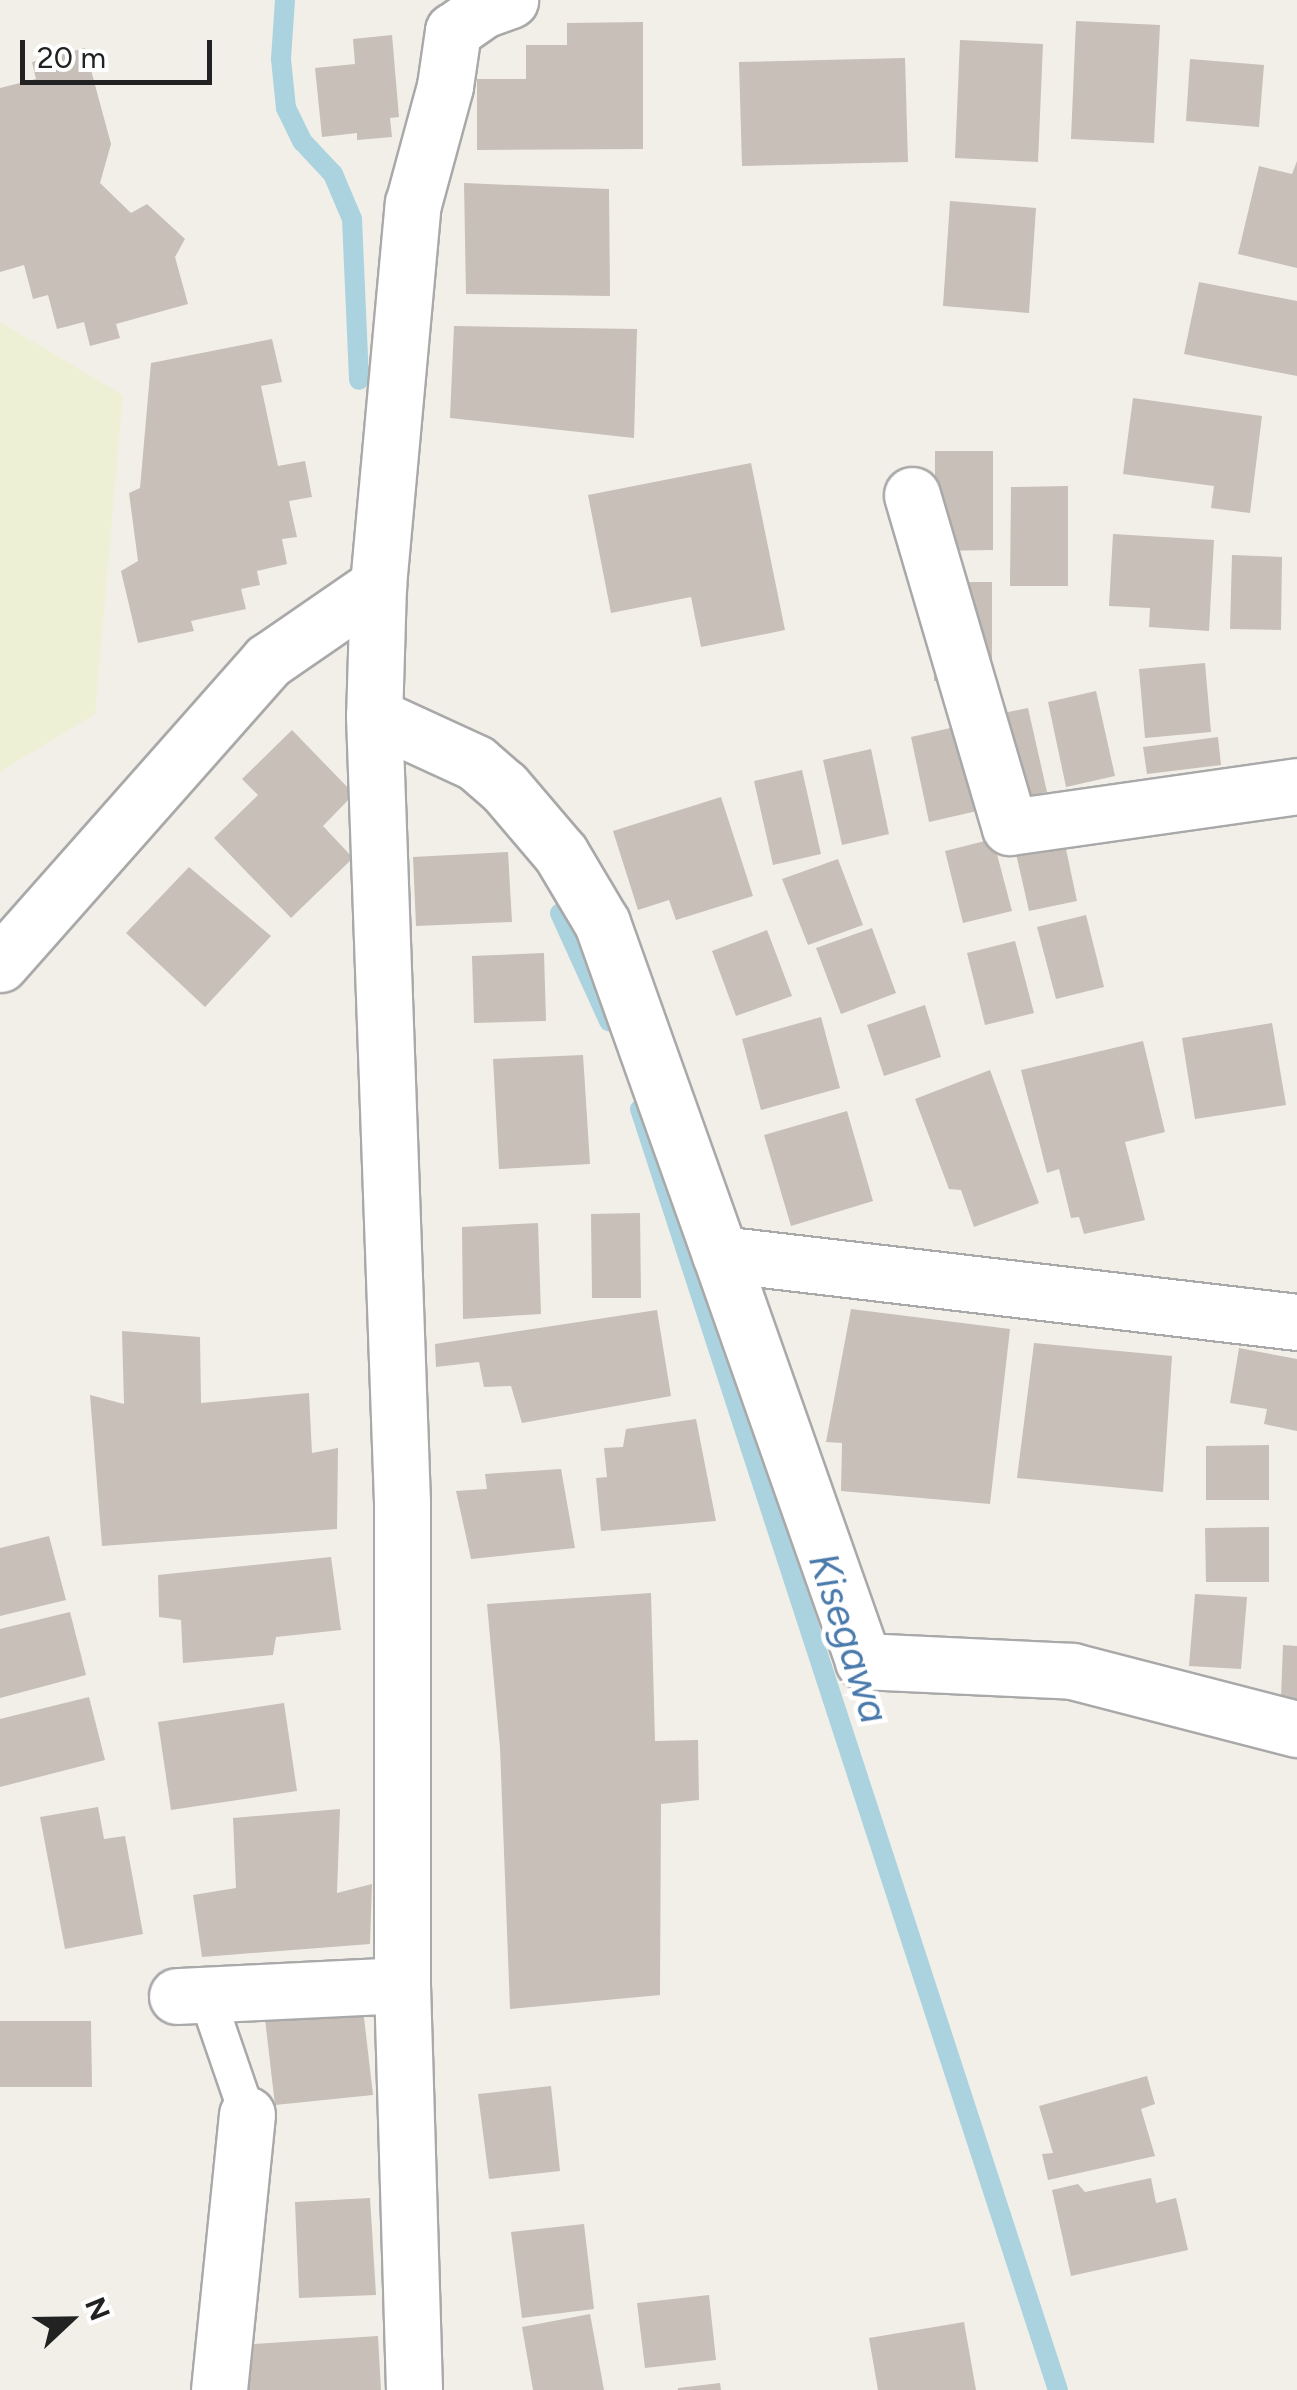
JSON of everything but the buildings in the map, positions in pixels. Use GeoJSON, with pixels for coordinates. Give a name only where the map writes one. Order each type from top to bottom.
{"type":"FeatureCollection","features":[{"type":"Feature","properties":{"kind":"street"},"geometry":{"type":"LineString","coordinates":[[414,2390],[402,1985],[402,1502],[374,716],[378,585],[413,204],[444,86],[436,16],[482,10],[510,0]]}},
{"type":"Feature","properties":{"kind":"street"},"geometry":{"type":"LineString","coordinates":[[912,496],[1010,827],[1297,786]]}},
{"type":"Feature","properties":{"kind":"street"},"geometry":{"type":"LineString","coordinates":[[0,964],[268,660],[378,585]]}},
{"type":"Feature","properties":{"kind":"street"},"geometry":{"type":"LineString","coordinates":[[374,716],[476,763],[504,786],[560,854],[602,923],[863,1661],[1072,1671],[1297,1730]]}},
{"type":"Feature","properties":{"kind":"street"},"geometry":{"type":"LineString","coordinates":[[720,1254],[1297,1322]]}},
{"type":"Feature","properties":{"kind":"street"},"geometry":{"type":"LineString","coordinates":[[192,1995],[402,1985]]}},
{"type":"Feature","properties":{"kind":"street"},"geometry":{"type":"LineString","coordinates":[[219,2390],[248,2114]]}},
{"type":"Feature","properties":{"kind":"lane"},"geometry":{"type":"LineString","coordinates":[[192,1995],[248,2114]]}},
{"type":"Feature","properties":{"kind":"green space"},"geometry":{"type":"Polygon","coordinates":[[[0,322],[123,395],[95,714],[0,772],[0,322]]]}},
{"type":"Feature","properties":{"kind":"waterway","name":"Kisegawa"},"geometry":{"type":"LineString","coordinates":[[285,0],[281,59],[286,108],[302,141],[333,174],[352,219],[359,380]]}},
{"type":"Feature","properties":{"kind":"waterway","name":"Kisegawa"},"geometry":{"type":"LineString","coordinates":[[560,913],[609,1021]]}},
{"type":"Feature","properties":{"kind":"waterway","name":"Kisegawa"},"geometry":{"type":"LineString","coordinates":[[640,1109],[1058,2390]]}}]}
